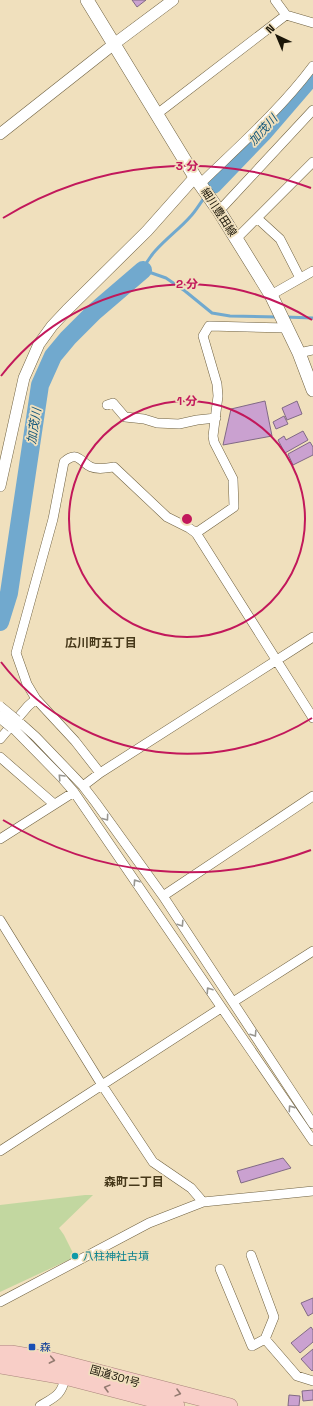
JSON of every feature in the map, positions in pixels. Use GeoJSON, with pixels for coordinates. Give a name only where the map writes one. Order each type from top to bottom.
{"type":"FeatureCollection","features":[{"type":"Feature","properties":{"kind":"highway","name":"国道301号"},"geometry":{"type":"LineString","coordinates":[[0,1353],[11,1353],[52,1360],[230,1406]]}},
{"type":"Feature","properties":{"kind":"highway","name":"国道301号"},"geometry":{"type":"LineString","coordinates":[[0,1366],[65,1377],[142,1402],[177,1406]]}},
{"type":"Feature","properties":{"kind":"main road","name":"細川豊田線"},"geometry":{"type":"LineString","coordinates":[[87,0],[199,182],[219,210],[271,295],[288,328],[313,390]]}},
{"type":"Feature","properties":{"kind":"street"},"geometry":{"type":"LineString","coordinates":[[0,134],[114,44],[173,0]]}},
{"type":"Feature","properties":{"kind":"street"},"geometry":{"type":"LineString","coordinates":[[275,0],[286,15],[313,23]]}},
{"type":"Feature","properties":{"kind":"street"},"geometry":{"type":"LineString","coordinates":[[157,114],[286,15]]}},
{"type":"Feature","properties":{"kind":"street"},"geometry":{"type":"LineString","coordinates":[[0,486],[24,378],[39,344],[52,326],[147,231],[250,136],[289,95],[313,66]]}},
{"type":"Feature","properties":{"kind":"street"},"geometry":{"type":"LineString","coordinates":[[219,210],[313,110]]}},
{"type":"Feature","properties":{"kind":"street"},"geometry":{"type":"LineString","coordinates":[[236,239],[313,162]]}},
{"type":"Feature","properties":{"kind":"street"},"geometry":{"type":"LineString","coordinates":[[257,218],[280,239],[300,278]]}},
{"type":"Feature","properties":{"kind":"street"},"geometry":{"type":"LineString","coordinates":[[271,295],[313,271]]}},
{"type":"Feature","properties":{"kind":"street"},"geometry":{"type":"LineString","coordinates":[[196,533],[234,507],[233,479],[212,436],[216,418],[218,396],[217,384],[203,336],[209,326],[288,328]]}},
{"type":"Feature","properties":{"kind":"street"},"geometry":{"type":"LineString","coordinates":[[299,353],[313,350]]}},
{"type":"Feature","properties":{"kind":"street"},"geometry":{"type":"LineString","coordinates":[[107,405],[113,403],[125,417],[144,418],[157,423],[179,424],[216,418]]}},
{"type":"Feature","properties":{"kind":"street"},"geometry":{"type":"LineString","coordinates":[[100,773],[75,741],[36,699],[27,684],[16,653],[53,519],[64,462],[74,456],[80,458],[91,467],[114,467],[167,517],[196,533],[313,718]]}},
{"type":"Feature","properties":{"kind":"street"},"geometry":{"type":"LineString","coordinates":[[83,786],[100,773],[313,637]]}},
{"type":"Feature","properties":{"kind":"street"},"geometry":{"type":"LineString","coordinates":[[0,739],[28,706],[36,699]]}},
{"type":"Feature","properties":{"kind":"street"},"geometry":{"type":"LineString","coordinates":[[0,706],[74,792],[313,1140]]}},
{"type":"Feature","properties":{"kind":"street"},"geometry":{"type":"LineString","coordinates":[[0,717],[36,737],[83,786],[163,896],[313,1124]]}},
{"type":"Feature","properties":{"kind":"street"},"geometry":{"type":"LineString","coordinates":[[0,757],[54,804]]}},
{"type":"Feature","properties":{"kind":"street"},"geometry":{"type":"LineString","coordinates":[[0,838],[74,792]]}},
{"type":"Feature","properties":{"kind":"street"},"geometry":{"type":"LineString","coordinates":[[163,896],[313,796]]}},
{"type":"Feature","properties":{"kind":"street"},"geometry":{"type":"LineString","coordinates":[[0,920],[102,1085],[153,1162],[190,1188],[203,1202]]}},
{"type":"Feature","properties":{"kind":"street"},"geometry":{"type":"LineString","coordinates":[[233,1002],[313,951]]}},
{"type":"Feature","properties":{"kind":"street"},"geometry":{"type":"LineString","coordinates":[[0,1151],[221,1008]]}},
{"type":"Feature","properties":{"kind":"street"},"geometry":{"type":"LineString","coordinates":[[0,1302],[149,1223],[203,1202],[313,1191]]}},
{"type":"Feature","properties":{"kind":"street"},"geometry":{"type":"LineString","coordinates":[[220,1268],[252,1346],[265,1339],[274,1317],[251,1255]]}},
{"type":"Feature","properties":{"kind":"street"},"geometry":{"type":"LineString","coordinates":[[265,1339],[297,1376],[313,1381]]}},
{"type":"Feature","properties":{"kind":"street"},"geometry":{"type":"LineString","coordinates":[[40,1406],[57,1396],[63,1387],[65,1377]]}},
{"type":"Feature","properties":{"kind":"green space"},"geometry":{"type":"Polygon","coordinates":[[[93,1195],[59,1228],[75,1257],[0,1292],[0,1205],[93,1195]]]}},
{"type":"Feature","properties":{"kind":"building"},"geometry":{"type":"Polygon","coordinates":[[[132,0],[146,0],[137,7],[132,0]]]}},
{"type":"Feature","properties":{"kind":"building"},"geometry":{"type":"Polygon","coordinates":[[[265,401],[272,436],[223,445],[231,409],[265,401]]]}},
{"type":"Feature","properties":{"kind":"building"},"geometry":{"type":"Polygon","coordinates":[[[297,401],[302,414],[287,420],[282,408],[297,401]]]}},
{"type":"Feature","properties":{"kind":"building"},"geometry":{"type":"Polygon","coordinates":[[[284,416],[288,424],[276,429],[273,422],[284,416]]]}},
{"type":"Feature","properties":{"kind":"building"},"geometry":{"type":"Polygon","coordinates":[[[303,431],[308,440],[285,453],[278,440],[284,436],[286,440],[303,431]]]}},
{"type":"Feature","properties":{"kind":"building"},"geometry":{"type":"Polygon","coordinates":[[[310,442],[313,447],[313,455],[293,465],[288,454],[310,442]]]}},
{"type":"Feature","properties":{"kind":"building"},"geometry":{"type":"Polygon","coordinates":[[[283,1158],[291,1168],[241,1183],[237,1171],[283,1158]]]}},
{"type":"Feature","properties":{"kind":"building"},"geometry":{"type":"Polygon","coordinates":[[[313,1298],[313,1313],[308,1316],[301,1303],[313,1298]]]}},
{"type":"Feature","properties":{"kind":"building"},"geometry":{"type":"Polygon","coordinates":[[[311,1327],[313,1330],[313,1342],[300,1353],[291,1343],[311,1327]]]}},
{"type":"Feature","properties":{"kind":"building"},"geometry":{"type":"Polygon","coordinates":[[[313,1349],[313,1370],[312,1371],[301,1359],[313,1349]]]}},
{"type":"Feature","properties":{"kind":"building"},"geometry":{"type":"Polygon","coordinates":[[[313,1390],[313,1400],[303,1401],[302,1391],[313,1390]]]}},
{"type":"Feature","properties":{"kind":"building"},"geometry":{"type":"Polygon","coordinates":[[[289,1395],[300,1396],[299,1406],[288,1406],[289,1395]]]}},
{"type":"Feature","properties":{"kind":"waterway","name":"加茂川"},"geometry":{"type":"LineString","coordinates":[[213,185],[263,133],[313,75]]}},
{"type":"Feature","properties":{"kind":"waterway"},"geometry":{"type":"LineString","coordinates":[[205,197],[192,215],[152,255],[143,270],[166,278],[212,313],[230,316],[278,317]]}},
{"type":"Feature","properties":{"kind":"waterway","name":"加茂川"},"geometry":{"type":"LineString","coordinates":[[0,622],[9,593],[40,385],[53,356],[68,338],[94,312],[143,270]]}},
{"type":"Feature","properties":{"kind":"waterway"},"geometry":{"type":"LineString","coordinates":[[285,317],[313,318]]}},
{"type":"Feature","properties":{"kind":"place","name":"八柱神社古墳"},"geometry":{"type":"Point","coordinates":[75,1256]}},
{"type":"Feature","properties":{"kind":"place","name":"森"},"geometry":{"type":"Point","coordinates":[32,1347]}},
{"type":"Feature","properties":{"kind":"district","name":"広川町五丁目"},"geometry":{"type":"Point","coordinates":[101,643]}},
{"type":"Feature","properties":{"kind":"district","name":"森町二丁目"},"geometry":{"type":"Point","coordinates":[134,1182]}}]}
